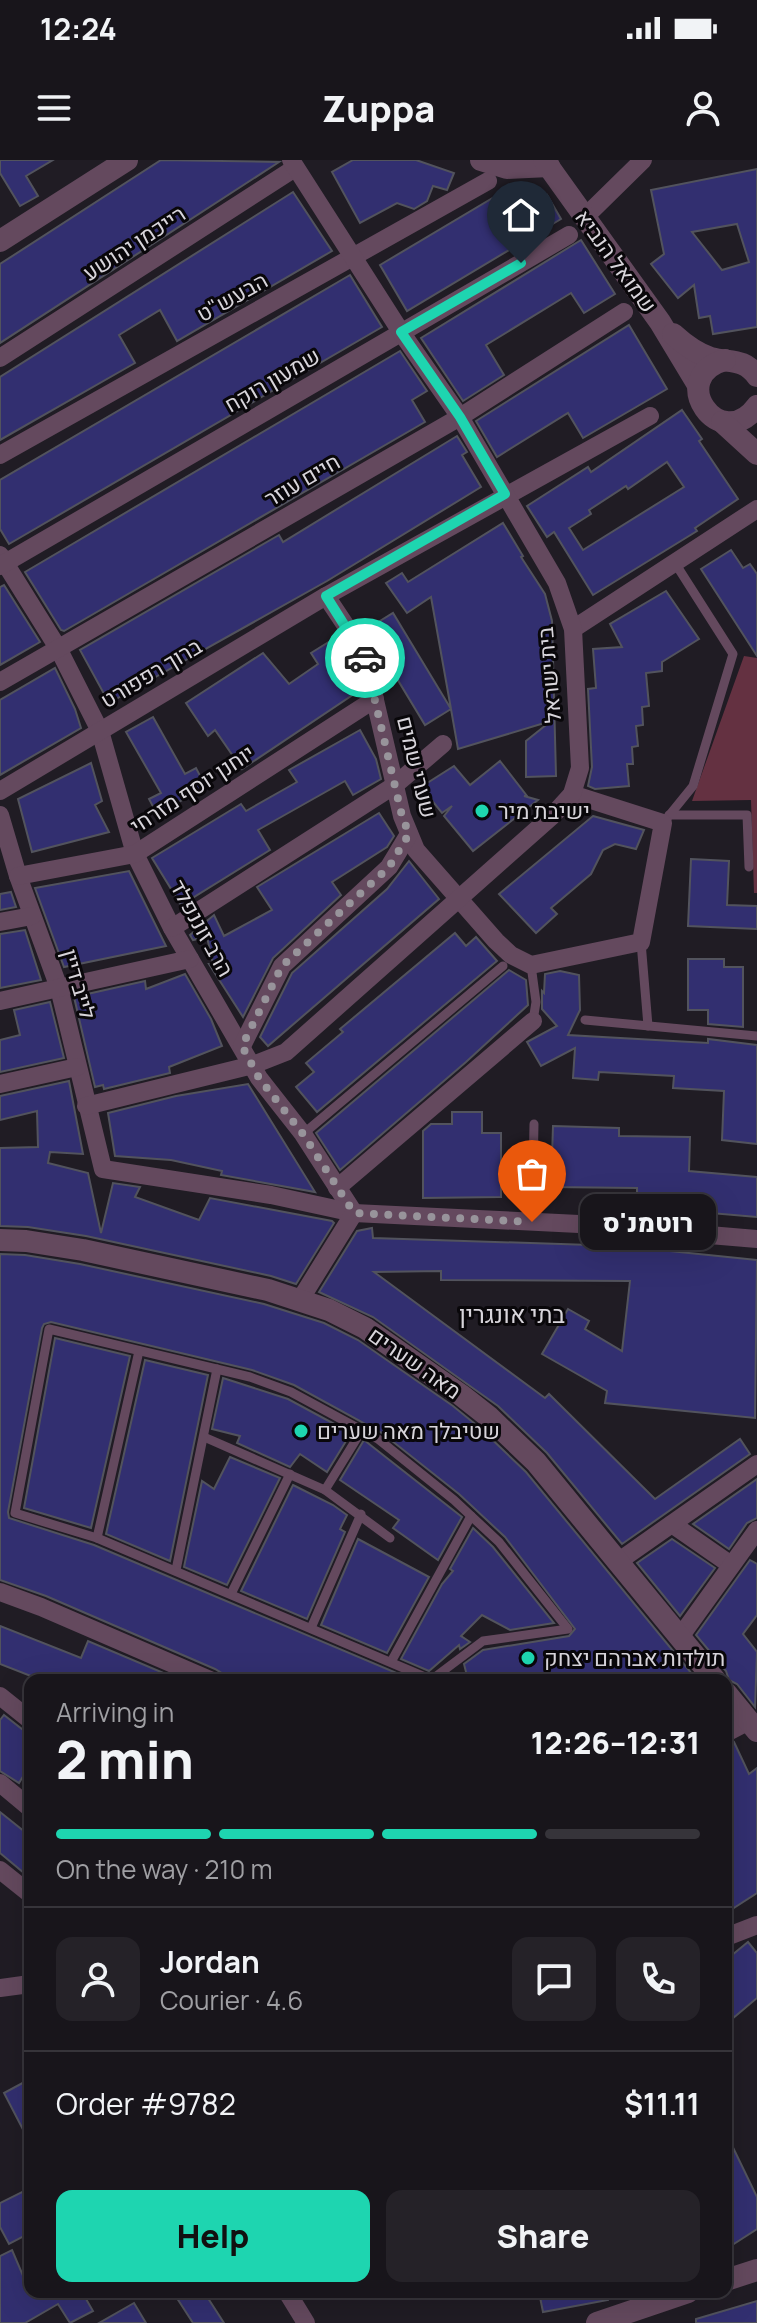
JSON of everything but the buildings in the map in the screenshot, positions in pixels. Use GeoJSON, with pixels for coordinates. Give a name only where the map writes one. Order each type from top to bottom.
{"type":"FeatureCollection","features":[{"type":"Feature","properties":{"kind":"street"},"geometry":{"type":"LineString","coordinates":[[0,241],[127,160]]}},
{"type":"Feature","properties":{"kind":"street"},"geometry":{"type":"LineString","coordinates":[[585,217],[643,160]]}},
{"type":"Feature","properties":{"kind":"street"},"geometry":{"type":"LineString","coordinates":[[484,170],[546,163]]}},
{"type":"Feature","properties":{"kind":"street","name":"שמואל הנביא"},"geometry":{"type":"LineString","coordinates":[[546,163],[660,322],[698,385],[701,404],[713,418],[722,422]]}},
{"type":"Feature","properties":{"kind":"street","name":"בית ישראל"},"geometry":{"type":"LineString","coordinates":[[293,164],[401,332],[460,417],[557,583],[573,629],[580,768],[572,794]]}},
{"type":"Feature","properties":{"kind":"street","name":"רייכמן יהושע"},"geometry":{"type":"LineString","coordinates":[[0,358],[293,164]]}},
{"type":"Feature","properties":{"kind":"street","name":"הבעש\"ט"},"geometry":{"type":"LineString","coordinates":[[0,455],[353,257],[484,170]]}},
{"type":"Feature","properties":{"kind":"street","name":"שמעון רוקח"},"geometry":{"type":"LineString","coordinates":[[2,562],[569,235]]}},
{"type":"Feature","properties":{"kind":"street","name":"חיים עוזר"},"geometry":{"type":"LineString","coordinates":[[0,682],[460,417],[624,312]]}},
{"type":"Feature","properties":{"kind":"street","name":"שמואל הנביא"},"geometry":{"type":"LineString","coordinates":[[660,322],[696,351],[745,365]]}},
{"type":"Feature","properties":{"kind":"street"},"geometry":{"type":"LineString","coordinates":[[698,385],[711,366],[745,365]]}},
{"type":"Feature","properties":{"kind":"street"},"geometry":{"type":"LineString","coordinates":[[722,422],[742,420],[757,406]]}},
{"type":"Feature","properties":{"kind":"street"},"geometry":{"type":"LineString","coordinates":[[505,494],[650,416]]}},
{"type":"Feature","properties":{"kind":"street"},"geometry":{"type":"LineString","coordinates":[[722,422],[757,454]]}},
{"type":"Feature","properties":{"kind":"street","name":"ברוך רפפורט"},"geometry":{"type":"LineString","coordinates":[[0,791],[326,596],[505,494]]}},
{"type":"Feature","properties":{"kind":"street"},"geometry":{"type":"LineString","coordinates":[[573,629],[757,509]]}},
{"type":"Feature","properties":{"kind":"street","name":"הרב זוננפלד"},"geometry":{"type":"LineString","coordinates":[[2,562],[58,648],[100,731],[135,854],[172,928],[253,1065],[303,1134],[354,1213]]}},
{"type":"Feature","properties":{"kind":"street","name":"שערי שמים"},"geometry":{"type":"LineString","coordinates":[[326,596],[364,653],[402,816],[416,850],[496,941],[511,955],[531,965]]}},
{"type":"Feature","properties":{"kind":"street","name":"יוחנן יוסף מזרחי"},"geometry":{"type":"LineString","coordinates":[[18,876],[135,854],[375,699]]}},
{"type":"Feature","properties":{"kind":"street"},"geometry":{"type":"LineString","coordinates":[[172,928],[395,785],[443,744]]}},
{"type":"Feature","properties":{"kind":"street"},"geometry":{"type":"LineString","coordinates":[[86,1106],[253,1065],[286,1052],[552,816],[572,794],[666,819],[641,942],[531,965]]}},
{"type":"Feature","properties":{"kind":"street","name":"לייב דיין"},"geometry":{"type":"LineString","coordinates":[[0,815],[4,845],[59,988],[103,1169],[271,1195],[354,1213]]}},
{"type":"Feature","properties":{"kind":"street"},"geometry":{"type":"LineString","coordinates":[[242,1046],[282,966],[389,867],[409,834]]}},
{"type":"Feature","properties":{"kind":"street"},"geometry":{"type":"LineString","coordinates":[[0,922],[32,916]]}},
{"type":"Feature","properties":{"kind":"street"},"geometry":{"type":"LineString","coordinates":[[0,1001],[190,959]]}},
{"type":"Feature","properties":{"kind":"street"},"geometry":{"type":"LineString","coordinates":[[337,1188],[533,1021]]}},
{"type":"Feature","properties":{"kind":"street"},"geometry":{"type":"LineString","coordinates":[[0,1084],[77,1067]]}},
{"type":"Feature","properties":{"kind":"street"},"geometry":{"type":"LineString","coordinates":[[300,1300],[354,1213],[532,1222],[757,1239]]}},
{"type":"Feature","properties":{"kind":"street","name":"מאה שערים"},"geometry":{"type":"LineString","coordinates":[[0,1240],[83,1250],[268,1290],[329,1310],[365,1328],[489,1417],[536,1462],[710,1674]]}},
{"type":"Feature","properties":{"kind":"street"},"geometry":{"type":"LineString","coordinates":[[619,1561],[757,1464]]}},
{"type":"Feature","properties":{"kind":"street"},"geometry":{"type":"LineString","coordinates":[[672,1524],[731,1565]]}},
{"type":"Feature","properties":{"kind":"street"},"geometry":{"type":"LineString","coordinates":[[680,1637],[757,1530]]}},
{"type":"Feature","properties":{"kind":"street"},"geometry":{"type":"LineString","coordinates":[[0,1592],[196,1674]]}},
{"type":"Feature","properties":{"kind":"street"},"geometry":{"type":"LineString","coordinates":[[0,1696],[24,1715]]}},
{"type":"Feature","properties":{"kind":"street"},"geometry":{"type":"LineString","coordinates":[[732,1700],[753,1726],[732,1731]]}},
{"type":"Feature","properties":{"kind":"street"},"geometry":{"type":"LineString","coordinates":[[0,1783],[24,1803]]}},
{"type":"Feature","properties":{"kind":"street"},"geometry":{"type":"LineString","coordinates":[[0,1870],[24,1889]]}},
{"type":"Feature","properties":{"kind":"street"},"geometry":{"type":"LineString","coordinates":[[732,1935],[757,1925]]}},
{"type":"Feature","properties":{"kind":"street"},"geometry":{"type":"LineString","coordinates":[[0,1988],[24,1985]]}},
{"type":"Feature","properties":{"kind":"street"},"geometry":{"type":"LineString","coordinates":[[732,2280],[757,2270]]}},
{"type":"Feature","properties":{"kind":"street"},"geometry":{"type":"LineString","coordinates":[[732,2281],[757,2277]]}},
{"type":"Feature","properties":{"kind":"street"},"geometry":{"type":"LineString","coordinates":[[291,2298],[306,2323]]}},
{"type":"Feature","properties":{"kind":"street"},"geometry":{"type":"LineString","coordinates":[[597,2323],[634,2317],[675,2298]]}},
{"type":"Feature","properties":{"kind":"lane"},"geometry":{"type":"LineString","coordinates":[[666,819],[693,786],[733,654],[675,563]]}},
{"type":"Feature","properties":{"kind":"lane"},"geometry":{"type":"LineString","coordinates":[[666,819],[747,815],[749,867]]}},
{"type":"Feature","properties":{"kind":"lane"},"geometry":{"type":"LineString","coordinates":[[641,942],[648,1026]]}},
{"type":"Feature","properties":{"kind":"lane"},"geometry":{"type":"LineString","coordinates":[[531,965],[536,1002],[533,1021]]}},
{"type":"Feature","properties":{"kind":"lane"},"geometry":{"type":"LineString","coordinates":[[303,1134],[503,966]]}},
{"type":"Feature","properties":{"kind":"lane"},"geometry":{"type":"LineString","coordinates":[[585,1020],[757,1036]]}},
{"type":"Feature","properties":{"kind":"lane"},"geometry":{"type":"LineString","coordinates":[[532,1222],[534,1124]]}},
{"type":"Feature","properties":{"kind":"lane"},"geometry":{"type":"LineString","coordinates":[[418,1674],[97,1538],[15,1513],[49,1329],[217,1369],[291,1392],[378,1439],[471,1516],[499,1542],[568,1629],[483,1641],[440,1674]]}},
{"type":"Feature","properties":{"kind":"lane"},"geometry":{"type":"LineString","coordinates":[[97,1538],[139,1351]]}},
{"type":"Feature","properties":{"kind":"lane"},"geometry":{"type":"LineString","coordinates":[[176,1570],[217,1369]]}},
{"type":"Feature","properties":{"kind":"lane"},"geometry":{"type":"LineString","coordinates":[[325,1490],[362,1430]]}},
{"type":"Feature","properties":{"kind":"lane"},"geometry":{"type":"LineString","coordinates":[[204,1437],[325,1490],[390,1538]]}},
{"type":"Feature","properties":{"kind":"lane"},"geometry":{"type":"LineString","coordinates":[[231,1594],[290,1474]]}},
{"type":"Feature","properties":{"kind":"lane"},"geometry":{"type":"LineString","coordinates":[[311,1628],[361,1514]]}},
{"type":"Feature","properties":{"kind":"lane"},"geometry":{"type":"LineString","coordinates":[[391,1662],[471,1516]]}},
{"type":"Feature","properties":{"kind":"shaded area"},"geometry":{"type":"Polygon","coordinates":[[[744,656],[757,658],[757,893],[754,893],[751,800],[692,801],[744,656]]]}},
{"type":"Feature","properties":{"kind":"way so far"},"geometry":{"type":"LineString","coordinates":[[365,658],[402,816],[409,834],[389,867],[282,966],[242,1046],[259,1078],[303,1134],[354,1213],[532,1222]]}},
{"type":"Feature","properties":{"kind":"place","name":"ישיבת מיר"},"geometry":{"type":"Point","coordinates":[482,811]}},
{"type":"Feature","properties":{"kind":"place","name":"רוטמנ'ס"},"geometry":{"type":"Point","coordinates":[532,1222]}},
{"type":"Feature","properties":{"kind":"place","name":"שטיבלך מאה שערים"},"geometry":{"type":"Point","coordinates":[301,1431]}},
{"type":"Feature","properties":{"kind":"place","name":"תולדות אברהם יצחק"},"geometry":{"type":"Point","coordinates":[528,1658]}},
{"type":"Feature","properties":{"kind":"district","name":"בתי אונגרין"},"geometry":{"type":"Point","coordinates":[512,1315]}},
{"type":"Feature","properties":{"kind":"route"},"geometry":{"type":"LineString","coordinates":[[365,658],[326,596],[505,494],[460,417],[401,332],[521,263]]}}]}
